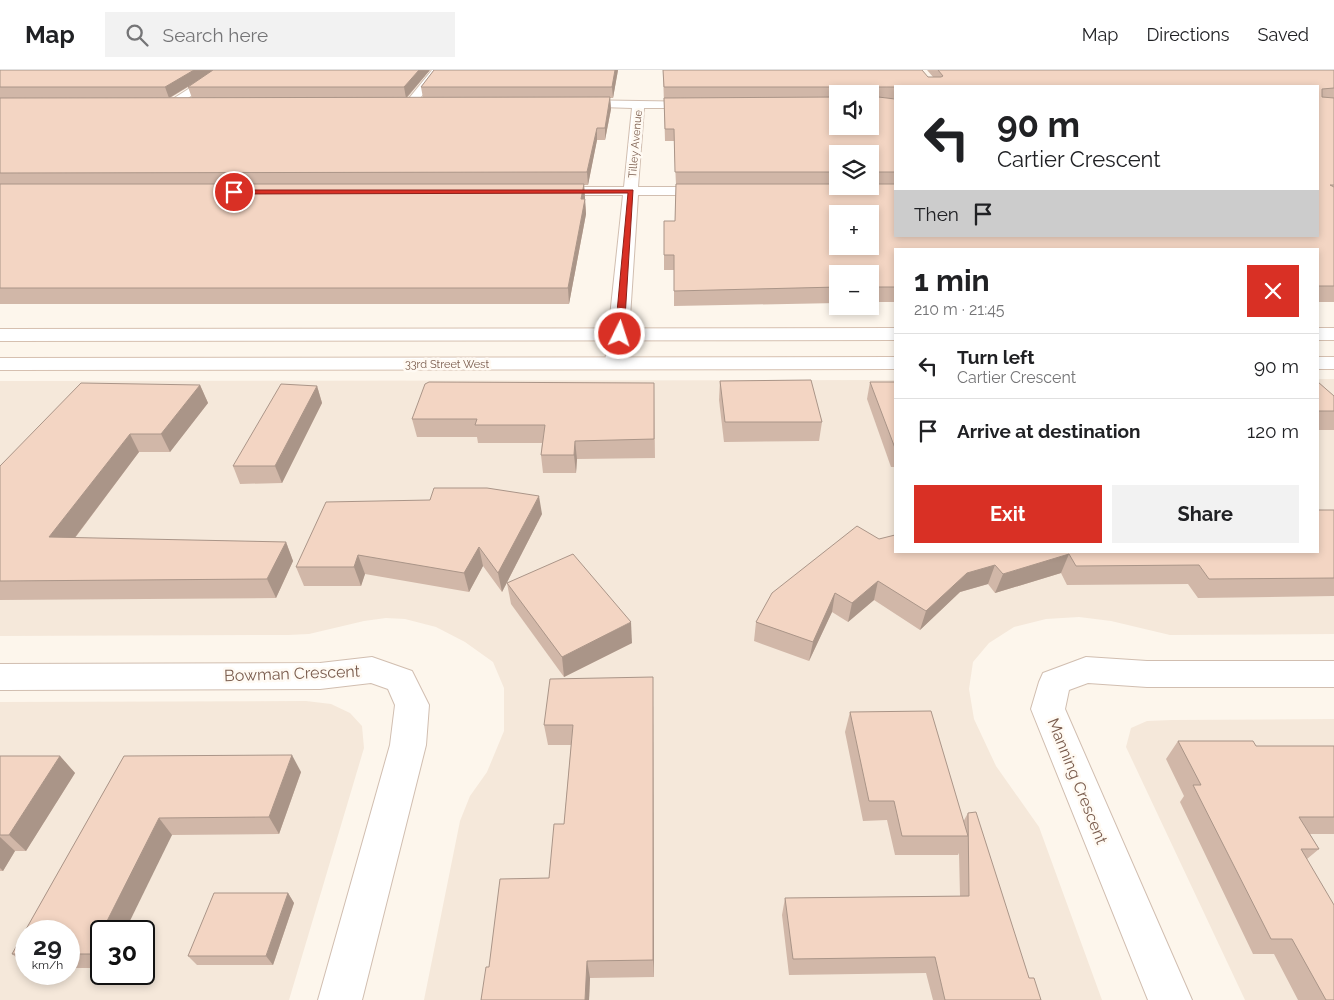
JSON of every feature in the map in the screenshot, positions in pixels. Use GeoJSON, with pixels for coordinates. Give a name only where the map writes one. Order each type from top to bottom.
{"type":"FeatureCollection","features":[{"type":"Feature","properties":{"kind":"street"},"geometry":{"type":"LineString","coordinates":[[172,104],[225,70]]}},
{"type":"Feature","properties":{"kind":"street"},"geometry":{"type":"LineString","coordinates":[[410,104],[437,70]]}},
{"type":"Feature","properties":{"kind":"street"},"geometry":{"type":"LineString","coordinates":[[158,104],[194,104]]}},
{"type":"Feature","properties":{"kind":"street"},"geometry":{"type":"LineString","coordinates":[[396,104],[424,104]]}},
{"type":"Feature","properties":{"kind":"street"},"geometry":{"type":"LineString","coordinates":[[563,104],[712,104]]}},
{"type":"Feature","properties":{"kind":"street","name":"Tilley Avenue"},"geometry":{"type":"LineString","coordinates":[[616,363],[620,334],[638,104]]}},
{"type":"Feature","properties":{"kind":"street"},"geometry":{"type":"LineString","coordinates":[[536,191],[727,191]]}},
{"type":"Feature","properties":{"kind":"street"},"geometry":{"type":"LineString","coordinates":[[0,335],[894,334]]}},
{"type":"Feature","properties":{"kind":"street"},"geometry":{"type":"LineString","coordinates":[[1319,334],[1334,334]]}},
{"type":"Feature","properties":{"kind":"street","name":"33rd Street West"},"geometry":{"type":"LineString","coordinates":[[0,364],[894,363]]}},
{"type":"Feature","properties":{"kind":"street"},"geometry":{"type":"LineString","coordinates":[[1319,363],[1334,363]]}},
{"type":"Feature","properties":{"kind":"street","name":"Bowman Crescent"},"geometry":{"type":"LineString","coordinates":[[0,677],[320,676],[372,670],[400,680],[412,705],[408,745],[340,1000]]}},
{"type":"Feature","properties":{"kind":"street","name":"Manning Crescent"},"geometry":{"type":"LineString","coordinates":[[1170,1000],[1048,709],[1055,682],[1086,670],[1146,674],[1334,674]]}},
{"type":"Feature","properties":{"kind":"shaded area"},"geometry":{"type":"Polygon","coordinates":[[[1319,379],[1334,379],[1334,634],[1170,635],[1111,621],[1079,617],[1046,619],[1014,627],[989,643],[973,662],[969,689],[974,719],[996,766],[1039,827],[1102,1000],[424,1000],[460,821],[470,796],[487,772],[504,731],[504,688],[493,662],[465,642],[436,627],[405,619],[386,618],[364,621],[309,634],[288,635],[0,636],[0,381],[894,380],[894,553],[1319,553],[1319,379]]]}},
{"type":"Feature","properties":{"kind":"shaded area"},"geometry":{"type":"Polygon","coordinates":[[[306,701],[331,704],[350,713],[362,726],[364,748],[289,1000],[0,1000],[0,702],[306,701]]]}},
{"type":"Feature","properties":{"kind":"shaded area"},"geometry":{"type":"Polygon","coordinates":[[[1334,719],[1334,1000],[1245,1000],[1126,747],[1131,728],[1147,721],[1334,719]]]}},
{"type":"Feature","properties":{"kind":"building"},"geometry":{"type":"Polygon","coordinates":[[[0,70],[194,70],[165,87],[0,87],[0,70]]]}},
{"type":"Feature","properties":{"kind":"building"},"geometry":{"type":"Polygon","coordinates":[[[213,70],[419,70],[404,87],[188,87],[213,70]]]}},
{"type":"Feature","properties":{"kind":"building"},"geometry":{"type":"Polygon","coordinates":[[[434,70],[615,70],[612,87],[421,87],[434,70]]]}},
{"type":"Feature","properties":{"kind":"building"},"geometry":{"type":"Polygon","coordinates":[[[663,70],[922,70],[928,77],[941,77],[943,76],[938,70],[1334,70],[1334,88],[1322,89],[1322,97],[1334,98],[1334,185],[1330,185],[1334,187],[1334,286],[1319,286],[1319,248],[894,248],[894,287],[879,287],[879,265],[829,265],[829,287],[674,291],[674,255],[664,255],[664,221],[675,221],[676,184],[829,184],[829,195],[879,195],[879,184],[894,184],[894,237],[1319,237],[1319,85],[894,85],[894,87],[879,87],[879,85],[829,85],[829,87],[664,87],[663,70]]]}},
{"type":"Feature","properties":{"kind":"building"},"geometry":{"type":"Polygon","coordinates":[[[610,97],[605,128],[597,128],[587,172],[0,173],[0,98],[610,97]]]}},
{"type":"Feature","properties":{"kind":"building"},"geometry":{"type":"Polygon","coordinates":[[[829,97],[829,135],[879,135],[879,97],[894,99],[894,172],[879,172],[879,145],[829,145],[829,172],[675,172],[674,129],[665,129],[664,98],[829,97]]]}},
{"type":"Feature","properties":{"kind":"building"},"geometry":{"type":"Polygon","coordinates":[[[0,184],[584,184],[581,199],[585,199],[568,288],[0,288],[0,184]]]}},
{"type":"Feature","properties":{"kind":"building"},"geometry":{"type":"Polygon","coordinates":[[[811,380],[822,422],[725,422],[720,381],[811,380]]]}},
{"type":"Feature","properties":{"kind":"building"},"geometry":{"type":"Polygon","coordinates":[[[429,382],[654,383],[654,439],[575,441],[574,455],[541,455],[545,425],[475,425],[477,419],[412,419],[425,384],[429,382]]]}},
{"type":"Feature","properties":{"kind":"building"},"geometry":{"type":"Polygon","coordinates":[[[870,382],[894,382],[894,445],[870,382]]]}},
{"type":"Feature","properties":{"kind":"building"},"geometry":{"type":"Polygon","coordinates":[[[81,383],[200,385],[161,434],[130,434],[49,537],[286,542],[267,579],[0,581],[0,466],[81,383]]]}},
{"type":"Feature","properties":{"kind":"building"},"geometry":{"type":"Polygon","coordinates":[[[1319,383],[1334,396],[1334,411],[1319,411],[1319,383]]]}},
{"type":"Feature","properties":{"kind":"building"},"geometry":{"type":"Polygon","coordinates":[[[281,384],[317,386],[275,466],[233,466],[281,384]]]}},
{"type":"Feature","properties":{"kind":"building"},"geometry":{"type":"Polygon","coordinates":[[[434,488],[487,488],[539,496],[498,573],[479,547],[464,573],[358,555],[354,567],[296,567],[326,502],[430,500],[434,488]]]}},
{"type":"Feature","properties":{"kind":"building"},"geometry":{"type":"Polygon","coordinates":[[[1319,510],[1334,510],[1334,578],[1209,579],[1199,565],[1076,566],[1069,554],[1003,574],[995,565],[967,573],[926,611],[878,581],[852,603],[835,593],[813,642],[756,622],[772,593],[857,526],[879,539],[894,535],[894,553],[1319,553],[1319,510]]]}},
{"type":"Feature","properties":{"kind":"building"},"geometry":{"type":"Polygon","coordinates":[[[573,554],[631,622],[562,657],[507,583],[573,554]]]}},
{"type":"Feature","properties":{"kind":"building"},"geometry":{"type":"Polygon","coordinates":[[[653,677],[653,960],[587,961],[585,1000],[481,1000],[486,967],[489,967],[500,879],[549,878],[554,824],[564,824],[573,725],[544,725],[550,679],[653,677]]]}},
{"type":"Feature","properties":{"kind":"building"},"geometry":{"type":"Polygon","coordinates":[[[931,711],[968,836],[902,836],[894,801],[869,801],[850,712],[931,711]]]}},
{"type":"Feature","properties":{"kind":"building"},"geometry":{"type":"Polygon","coordinates":[[[1178,741],[1253,741],[1256,746],[1334,746],[1334,817],[1299,817],[1319,849],[1301,849],[1334,905],[1334,1000],[1326,1000],[1292,939],[1271,939],[1193,785],[1201,785],[1178,741]]]}},
{"type":"Feature","properties":{"kind":"building"},"geometry":{"type":"Polygon","coordinates":[[[292,755],[269,817],[159,818],[108,920],[90,920],[90,954],[80,954],[80,920],[31,920],[124,756],[292,755]]]}},
{"type":"Feature","properties":{"kind":"building"},"geometry":{"type":"Polygon","coordinates":[[[0,756],[60,756],[9,835],[0,835],[0,756]]]}},
{"type":"Feature","properties":{"kind":"building"},"geometry":{"type":"Polygon","coordinates":[[[976,812],[1029,978],[1034,978],[1041,1000],[945,1000],[935,957],[793,959],[785,898],[969,896],[968,813],[976,812]]]}},
{"type":"Feature","properties":{"kind":"building"},"geometry":{"type":"Polygon","coordinates":[[[214,893],[288,893],[266,956],[188,956],[214,893]]]}},
{"type":"Feature","properties":{"kind":"route"},"geometry":{"type":"LineString","coordinates":[[234,192],[631,191],[620,334]]}}]}
